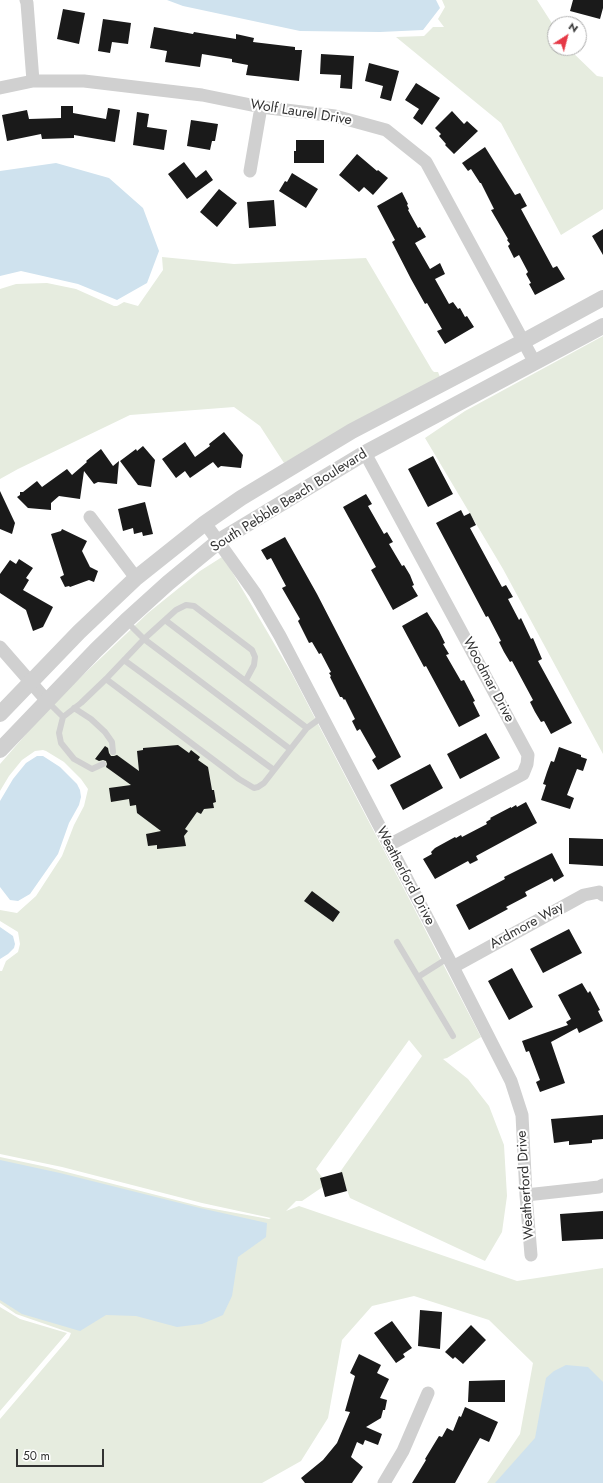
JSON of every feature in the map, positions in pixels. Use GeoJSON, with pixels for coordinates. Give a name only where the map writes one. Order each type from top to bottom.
{"type":"FeatureCollection","features":[{"type":"Feature","properties":{"kind":"street"},"geometry":{"type":"LineString","coordinates":[[26,0],[33,81]]}},
{"type":"Feature","properties":{"kind":"street","name":"Wolf Laurel Drive"},"geometry":{"type":"LineString","coordinates":[[0,88],[33,81],[84,81],[202,95],[261,106],[335,116],[386,130],[426,162],[536,363]]}},
{"type":"Feature","properties":{"kind":"street"},"geometry":{"type":"LineString","coordinates":[[250,171],[261,106]]}},
{"type":"Feature","properties":{"kind":"street","name":"South Pebble Beach Boulevard"},"geometry":{"type":"LineString","coordinates":[[0,714],[79,632],[136,578],[205,523],[241,498],[352,431],[603,298]]}},
{"type":"Feature","properties":{"kind":"street","name":"South Pebble Beach Boulevard"},"geometry":{"type":"LineString","coordinates":[[0,750],[126,621],[168,583],[219,541],[365,453],[603,326]]}},
{"type":"Feature","properties":{"kind":"street","name":"Woodmar Drive"},"geometry":{"type":"LineString","coordinates":[[365,453],[528,755],[527,764],[523,774],[389,845]]}},
{"type":"Feature","properties":{"kind":"street"},"geometry":{"type":"LineString","coordinates":[[90,516],[136,578]]}},
{"type":"Feature","properties":{"kind":"street","name":"Weatherford Drive"},"geometry":{"type":"LineString","coordinates":[[205,523],[256,593],[280,636],[511,1081],[522,1115],[531,1256]]}},
{"type":"Feature","properties":{"kind":"street"},"geometry":{"type":"LineString","coordinates":[[0,647],[48,702]]}},
{"type":"Feature","properties":{"kind":"street","name":"Ardmore Way"},"geometry":{"type":"LineString","coordinates":[[451,963],[584,895],[599,892],[603,895]]}},
{"type":"Feature","properties":{"kind":"street"},"geometry":{"type":"LineString","coordinates":[[526,1195],[603,1185]]}},
{"type":"Feature","properties":{"kind":"street"},"geometry":{"type":"LineString","coordinates":[[384,1483],[403,1451],[428,1393]]}},
{"type":"Feature","properties":{"kind":"lane"},"geometry":{"type":"LineString","coordinates":[[103,764],[92,769],[74,759],[61,743],[59,733],[63,717],[106,679],[144,639],[176,610],[186,605],[194,606],[252,650],[255,657],[254,665],[246,680]]}},
{"type":"Feature","properties":{"kind":"lane"},"geometry":{"type":"LineString","coordinates":[[165,620],[246,680],[307,728]]}},
{"type":"Feature","properties":{"kind":"lane"},"geometry":{"type":"LineString","coordinates":[[126,621],[144,639],[290,749]]}},
{"type":"Feature","properties":{"kind":"lane"},"geometry":{"type":"LineString","coordinates":[[124,660],[274,770]]}},
{"type":"Feature","properties":{"kind":"lane"},"geometry":{"type":"LineString","coordinates":[[106,679],[254,788],[258,787],[274,770],[307,728],[322,717]]}},
{"type":"Feature","properties":{"kind":"lane"},"geometry":{"type":"LineString","coordinates":[[48,702],[63,717]]}},
{"type":"Feature","properties":{"kind":"lane"},"geometry":{"type":"LineString","coordinates":[[74,708],[91,719],[104,732],[112,742],[113,752]]}},
{"type":"Feature","properties":{"kind":"lane"},"geometry":{"type":"LineString","coordinates":[[397,942],[453,1036]]}},
{"type":"Feature","properties":{"kind":"lane"},"geometry":{"type":"LineString","coordinates":[[418,978],[451,963]]}},
{"type":"Feature","properties":{"kind":"shaded area"},"geometry":{"type":"Polygon","coordinates":[[[442,0],[537,0],[547,16],[547,56],[576,56],[597,76],[603,77],[603,209],[561,235],[501,123],[396,37],[424,36],[433,27],[444,27],[438,19],[445,7],[442,0]]]}},
{"type":"Feature","properties":{"kind":"shaded area"},"geometry":{"type":"Polygon","coordinates":[[[162,257],[234,264],[366,258],[432,370],[434,372],[438,372],[440,377],[284,463],[260,426],[234,407],[130,415],[0,479],[0,289],[16,284],[47,283],[76,289],[114,306],[124,302],[138,306],[163,270],[162,257]]]}},
{"type":"Feature","properties":{"kind":"shaded area"},"geometry":{"type":"Polygon","coordinates":[[[603,336],[603,754],[503,569],[425,438],[465,411],[603,336]]]}},
{"type":"Feature","properties":{"kind":"shaded area"},"geometry":{"type":"Polygon","coordinates":[[[222,557],[292,674],[481,1037],[443,1059],[468,1079],[489,1106],[504,1145],[507,1196],[502,1232],[485,1261],[350,1198],[340,1172],[422,1056],[409,1040],[316,1169],[327,1184],[302,1201],[296,1201],[286,1211],[299,1206],[517,1281],[603,1268],[603,1483],[487,1483],[520,1434],[533,1363],[489,1320],[414,1296],[372,1306],[342,1340],[328,1418],[301,1461],[262,1483],[0,1483],[0,1419],[69,1338],[71,1333],[16,1314],[0,1303],[0,1157],[47,1167],[203,1207],[269,1219],[271,1218],[202,1203],[62,1167],[0,1154],[0,971],[2,971],[6,961],[18,952],[20,944],[18,932],[0,921],[0,910],[17,913],[36,896],[62,856],[74,825],[84,806],[88,789],[81,779],[64,762],[43,750],[35,751],[22,760],[9,776],[0,791],[0,764],[60,697],[148,613],[200,571],[222,557]]]}},
{"type":"Feature","properties":{"kind":"shaded area"},"geometry":{"type":"Polygon","coordinates":[[[0,1307],[20,1319],[67,1333],[0,1411],[0,1307]]]}},
{"type":"Feature","properties":{"kind":"water"},"geometry":{"type":"Polygon","coordinates":[[[167,0],[436,0],[440,8],[423,30],[380,32],[300,31],[183,6],[167,0]]]}},
{"type":"Feature","properties":{"kind":"water"},"geometry":{"type":"Polygon","coordinates":[[[56,163],[109,178],[143,208],[159,251],[147,283],[117,300],[78,284],[21,271],[0,276],[0,171],[56,163]]]}},
{"type":"Feature","properties":{"kind":"water"},"geometry":{"type":"Polygon","coordinates":[[[37,756],[43,756],[60,767],[77,784],[81,797],[79,805],[69,823],[58,854],[30,894],[18,901],[10,900],[0,887],[0,801],[13,779],[26,763],[37,756]]]}},
{"type":"Feature","properties":{"kind":"water"},"geometry":{"type":"Polygon","coordinates":[[[0,927],[13,936],[15,944],[14,948],[8,954],[0,959],[0,927]]]}},
{"type":"Feature","properties":{"kind":"water"},"geometry":{"type":"Polygon","coordinates":[[[0,1160],[267,1223],[266,1237],[238,1257],[232,1296],[223,1315],[202,1324],[177,1327],[136,1316],[106,1315],[80,1331],[22,1314],[0,1300],[0,1160]]]}},
{"type":"Feature","properties":{"kind":"water"},"geometry":{"type":"Polygon","coordinates":[[[566,1365],[588,1367],[603,1382],[603,1483],[495,1483],[535,1438],[546,1378],[554,1371],[566,1365]]]}},
{"type":"Feature","properties":{"kind":"building"},"geometry":{"type":"Polygon","coordinates":[[[573,0],[603,0],[603,8],[600,19],[570,11],[573,0]]]}},
{"type":"Feature","properties":{"kind":"building"},"geometry":{"type":"Polygon","coordinates":[[[63,9],[85,13],[79,44],[57,39],[63,9]]]}},
{"type":"Feature","properties":{"kind":"building"},"geometry":{"type":"Polygon","coordinates":[[[103,19],[131,23],[128,44],[112,42],[110,53],[98,51],[103,19]]]}},
{"type":"Feature","properties":{"kind":"building"},"geometry":{"type":"Polygon","coordinates":[[[154,27],[193,34],[194,32],[236,39],[236,34],[254,38],[253,42],[295,47],[295,50],[302,50],[299,81],[246,75],[248,65],[232,62],[232,59],[202,54],[200,67],[165,62],[167,51],[150,48],[154,27]]]}},
{"type":"Feature","properties":{"kind":"building"},"geometry":{"type":"Polygon","coordinates":[[[321,54],[354,56],[352,89],[340,88],[341,75],[320,74],[321,54]]]}},
{"type":"Feature","properties":{"kind":"building"},"geometry":{"type":"Polygon","coordinates":[[[369,63],[399,71],[391,101],[380,98],[383,86],[365,81],[369,63]]]}},
{"type":"Feature","properties":{"kind":"building"},"geometry":{"type":"Polygon","coordinates":[[[416,83],[440,98],[422,125],[413,118],[419,109],[405,100],[416,83]]]}},
{"type":"Feature","properties":{"kind":"building"},"geometry":{"type":"Polygon","coordinates":[[[61,106],[73,106],[73,113],[106,119],[108,108],[120,110],[115,142],[74,135],[74,138],[42,139],[41,134],[7,141],[2,115],[27,110],[29,119],[61,118],[61,106]]]}},
{"type":"Feature","properties":{"kind":"building"},"geometry":{"type":"Polygon","coordinates":[[[452,111],[464,124],[467,121],[478,131],[454,154],[445,145],[446,144],[439,136],[441,134],[435,128],[452,111]]]}},
{"type":"Feature","properties":{"kind":"building"},"geometry":{"type":"Polygon","coordinates":[[[137,112],[149,114],[147,127],[167,130],[164,150],[133,145],[137,112]]]}},
{"type":"Feature","properties":{"kind":"building"},"geometry":{"type":"Polygon","coordinates":[[[191,120],[218,124],[215,141],[212,141],[210,150],[187,146],[191,120]]]}},
{"type":"Feature","properties":{"kind":"building"},"geometry":{"type":"Polygon","coordinates":[[[296,140],[324,140],[324,163],[294,163],[296,140]]]}},
{"type":"Feature","properties":{"kind":"building"},"geometry":{"type":"Polygon","coordinates":[[[485,147],[515,195],[520,193],[527,206],[521,209],[553,268],[557,266],[565,279],[535,295],[529,284],[531,283],[526,274],[528,272],[519,255],[514,258],[508,246],[510,244],[507,240],[508,239],[491,210],[494,209],[481,183],[471,169],[468,171],[462,163],[485,147]]]}},
{"type":"Feature","properties":{"kind":"building"},"geometry":{"type":"Polygon","coordinates":[[[357,154],[388,178],[373,195],[364,187],[359,192],[339,175],[357,154]]]}},
{"type":"Feature","properties":{"kind":"building"},"geometry":{"type":"Polygon","coordinates":[[[184,162],[196,178],[206,170],[213,180],[187,199],[168,174],[184,162]]]}},
{"type":"Feature","properties":{"kind":"building"},"geometry":{"type":"Polygon","coordinates":[[[292,173],[318,189],[306,208],[279,191],[285,181],[287,182],[292,173]]]}},
{"type":"Feature","properties":{"kind":"building"},"geometry":{"type":"Polygon","coordinates":[[[219,189],[237,203],[217,227],[200,212],[219,189]]]}},
{"type":"Feature","properties":{"kind":"building"},"geometry":{"type":"Polygon","coordinates":[[[402,192],[408,204],[408,210],[418,228],[420,227],[426,237],[415,243],[430,269],[440,263],[445,274],[435,279],[449,304],[453,302],[458,309],[460,308],[465,317],[467,316],[474,327],[445,344],[437,331],[442,329],[427,303],[425,304],[411,279],[392,242],[395,240],[377,206],[402,192]]]}},
{"type":"Feature","properties":{"kind":"building"},"geometry":{"type":"Polygon","coordinates":[[[274,200],[276,226],[249,228],[247,202],[274,200]]]}},
{"type":"Feature","properties":{"kind":"building"},"geometry":{"type":"Polygon","coordinates":[[[603,229],[603,255],[592,236],[603,229]]]}},
{"type":"Feature","properties":{"kind":"building"},"geometry":{"type":"Polygon","coordinates":[[[224,432],[243,455],[241,468],[221,466],[218,468],[213,462],[190,478],[185,471],[176,478],[162,459],[185,442],[195,457],[210,446],[209,444],[224,432]]]}},
{"type":"Feature","properties":{"kind":"building"},"geometry":{"type":"Polygon","coordinates":[[[143,446],[155,460],[151,487],[138,485],[120,461],[136,449],[137,451],[143,446]]]}},
{"type":"Feature","properties":{"kind":"building"},"geometry":{"type":"Polygon","coordinates":[[[101,449],[113,466],[119,461],[117,484],[98,482],[94,484],[84,471],[80,499],[59,496],[51,503],[51,510],[28,508],[17,497],[20,495],[20,492],[23,492],[37,481],[42,487],[67,469],[72,475],[101,449]]]}},
{"type":"Feature","properties":{"kind":"building"},"geometry":{"type":"Polygon","coordinates":[[[433,456],[453,494],[428,507],[408,469],[433,456]]]}},
{"type":"Feature","properties":{"kind":"building"},"geometry":{"type":"Polygon","coordinates":[[[0,491],[15,523],[12,534],[0,529],[0,491]]]}},
{"type":"Feature","properties":{"kind":"building"},"geometry":{"type":"Polygon","coordinates":[[[366,494],[372,504],[368,506],[384,534],[387,532],[393,542],[389,544],[402,566],[404,565],[410,575],[414,585],[412,586],[418,596],[393,610],[371,570],[376,567],[343,507],[366,494]]]}},
{"type":"Feature","properties":{"kind":"building"},"geometry":{"type":"Polygon","coordinates":[[[145,502],[153,534],[143,536],[142,532],[134,534],[133,528],[123,531],[118,509],[145,502]]]}},
{"type":"Feature","properties":{"kind":"building"},"geometry":{"type":"Polygon","coordinates":[[[461,510],[464,516],[470,513],[476,525],[470,528],[502,587],[506,585],[513,597],[508,599],[519,620],[521,618],[531,639],[533,638],[542,659],[538,661],[572,723],[551,734],[544,721],[541,722],[535,712],[530,702],[533,700],[512,661],[510,662],[504,652],[499,642],[501,641],[488,616],[486,617],[436,523],[461,510]]]}},
{"type":"Feature","properties":{"kind":"building"},"geometry":{"type":"Polygon","coordinates":[[[62,529],[87,541],[82,551],[90,567],[98,571],[94,582],[89,580],[70,587],[65,587],[60,577],[64,575],[51,534],[61,531],[62,529]]]}},
{"type":"Feature","properties":{"kind":"building"},"geometry":{"type":"Polygon","coordinates":[[[285,537],[317,594],[401,757],[378,770],[372,760],[376,757],[360,729],[357,731],[352,721],[355,719],[345,699],[344,700],[340,697],[330,677],[331,676],[329,673],[331,672],[321,653],[319,654],[312,642],[309,643],[298,621],[300,619],[282,588],[286,586],[271,558],[267,560],[261,550],[285,537]]]}},
{"type":"Feature","properties":{"kind":"building"},"geometry":{"type":"Polygon","coordinates":[[[19,559],[33,568],[26,578],[29,580],[23,590],[53,607],[43,627],[33,631],[26,610],[0,593],[0,574],[10,560],[16,564],[19,559]]]}},
{"type":"Feature","properties":{"kind":"building"},"geometry":{"type":"Polygon","coordinates":[[[427,612],[445,643],[443,644],[449,654],[446,655],[461,681],[464,680],[475,701],[473,702],[480,716],[459,727],[426,666],[424,667],[402,626],[427,612]]]}},
{"type":"Feature","properties":{"kind":"building"},"geometry":{"type":"Polygon","coordinates":[[[486,733],[500,758],[460,779],[447,754],[486,733]]]}},
{"type":"Feature","properties":{"kind":"building"},"geometry":{"type":"Polygon","coordinates":[[[178,745],[189,753],[191,750],[200,757],[198,760],[208,767],[212,790],[214,790],[216,802],[213,803],[214,808],[204,809],[201,814],[197,812],[185,829],[188,831],[184,836],[186,846],[157,849],[157,845],[148,846],[146,834],[161,831],[137,813],[136,805],[130,806],[129,799],[111,802],[109,788],[131,785],[106,767],[106,761],[99,761],[95,759],[105,746],[108,748],[111,756],[117,755],[139,771],[137,751],[143,750],[143,748],[178,745]]]}},
{"type":"Feature","properties":{"kind":"building"},"geometry":{"type":"Polygon","coordinates":[[[559,747],[581,755],[581,757],[587,759],[583,771],[577,769],[567,795],[574,798],[570,809],[541,800],[546,785],[543,784],[547,772],[551,761],[554,762],[559,747]]]}},
{"type":"Feature","properties":{"kind":"building"},"geometry":{"type":"Polygon","coordinates":[[[430,764],[443,788],[403,810],[390,785],[430,764]]]}},
{"type":"Feature","properties":{"kind":"building"},"geometry":{"type":"Polygon","coordinates":[[[526,802],[537,823],[476,856],[478,860],[470,864],[468,861],[435,879],[423,859],[432,854],[431,852],[435,848],[455,837],[456,838],[461,835],[462,837],[487,824],[486,822],[491,819],[490,818],[511,807],[516,805],[517,807],[526,802]]]}},
{"type":"Feature","properties":{"kind":"building"},"geometry":{"type":"Polygon","coordinates":[[[569,838],[603,839],[603,866],[569,864],[569,838]]]}},
{"type":"Feature","properties":{"kind":"building"},"geometry":{"type":"Polygon","coordinates":[[[552,853],[564,876],[554,882],[552,878],[525,892],[527,896],[506,907],[508,909],[469,930],[456,905],[505,879],[504,877],[552,853]]]}},
{"type":"Feature","properties":{"kind":"building"},"geometry":{"type":"Polygon","coordinates":[[[312,891],[340,912],[333,922],[304,901],[312,891]]]}},
{"type":"Feature","properties":{"kind":"building"},"geometry":{"type":"Polygon","coordinates":[[[569,929],[582,953],[543,973],[530,949],[569,929]]]}},
{"type":"Feature","properties":{"kind":"building"},"geometry":{"type":"Polygon","coordinates":[[[512,968],[533,1007],[509,1020],[488,981],[512,968]]]}},
{"type":"Feature","properties":{"kind":"building"},"geometry":{"type":"Polygon","coordinates":[[[582,983],[588,993],[590,991],[600,1010],[598,1011],[603,1021],[579,1033],[577,1028],[551,1042],[565,1083],[540,1092],[536,1082],[540,1080],[529,1051],[526,1052],[522,1041],[568,1025],[566,1022],[571,1019],[558,995],[582,983]]]}},
{"type":"Feature","properties":{"kind":"building"},"geometry":{"type":"Polygon","coordinates":[[[603,1115],[603,1139],[592,1140],[592,1143],[569,1145],[569,1141],[554,1143],[551,1119],[603,1115]]]}},
{"type":"Feature","properties":{"kind":"building"},"geometry":{"type":"Polygon","coordinates":[[[342,1172],[347,1191],[325,1197],[320,1178],[342,1172]]]}},
{"type":"Feature","properties":{"kind":"building"},"geometry":{"type":"Polygon","coordinates":[[[603,1211],[603,1239],[562,1241],[560,1214],[603,1211]]]}},
{"type":"Feature","properties":{"kind":"building"},"geometry":{"type":"Polygon","coordinates":[[[420,1310],[442,1312],[440,1349],[418,1346],[420,1310]]]}},
{"type":"Feature","properties":{"kind":"building"},"geometry":{"type":"Polygon","coordinates":[[[392,1321],[412,1348],[403,1354],[405,1357],[396,1363],[374,1333],[392,1321]]]}},
{"type":"Feature","properties":{"kind":"building"},"geometry":{"type":"Polygon","coordinates":[[[471,1325],[486,1340],[463,1364],[455,1357],[453,1359],[445,1352],[471,1325]]]}},
{"type":"Feature","properties":{"kind":"building"},"geometry":{"type":"Polygon","coordinates":[[[359,1354],[381,1365],[377,1373],[389,1379],[380,1398],[387,1400],[385,1410],[383,1410],[381,1418],[366,1427],[382,1434],[378,1445],[365,1440],[363,1445],[357,1442],[351,1457],[363,1467],[352,1483],[305,1483],[301,1478],[323,1460],[337,1443],[350,1412],[345,1411],[355,1376],[350,1373],[359,1354]]]}},
{"type":"Feature","properties":{"kind":"building"},"geometry":{"type":"Polygon","coordinates":[[[505,1380],[505,1402],[468,1402],[469,1381],[505,1380]]]}},
{"type":"Feature","properties":{"kind":"building"},"geometry":{"type":"Polygon","coordinates":[[[465,1407],[498,1422],[489,1442],[480,1438],[455,1483],[412,1483],[439,1436],[442,1437],[447,1428],[453,1431],[459,1416],[461,1417],[465,1407]]]}}]}
